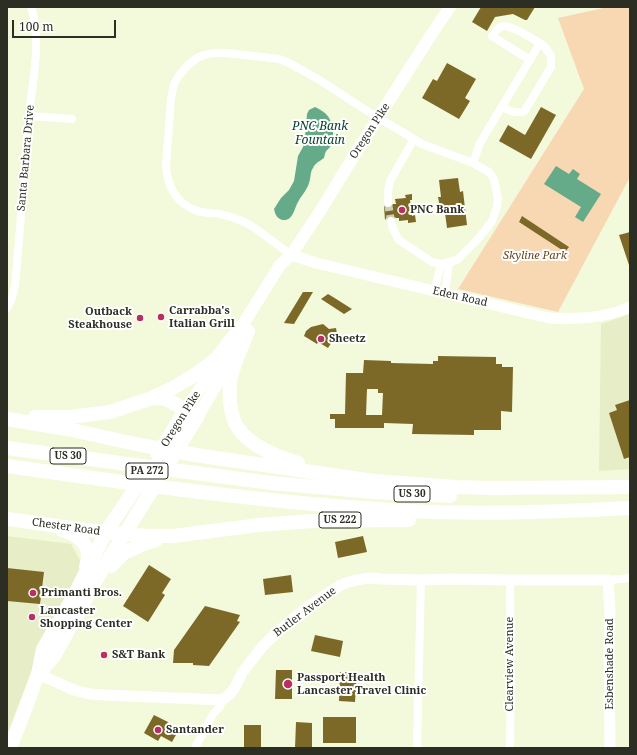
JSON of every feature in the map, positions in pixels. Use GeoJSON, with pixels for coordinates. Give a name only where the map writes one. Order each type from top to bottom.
{"type":"FeatureCollection","features":[{"type":"Feature","properties":{"kind":"highway"},"geometry":{"type":"LineString","coordinates":[[7,415],[31,417],[70,417],[110,412],[127,407],[173,388],[196,374],[216,359],[245,329]]}},
{"type":"Feature","properties":{"kind":"highway"},"geometry":{"type":"LineString","coordinates":[[245,329],[230,384],[231,409],[238,428],[246,438],[270,453],[288,460],[317,469],[374,481]]}},
{"type":"Feature","properties":{"kind":"highway"},"geometry":{"type":"LineString","coordinates":[[149,399],[160,398],[168,400],[192,413]]}},
{"type":"Feature","properties":{"kind":"highway","name":"Oregon Pike"},"geometry":{"type":"LineString","coordinates":[[92,574],[106,532],[165,445],[192,413]]}},
{"type":"Feature","properties":{"kind":"highway","name":"Oregon Pike"},"geometry":{"type":"LineString","coordinates":[[10,748],[38,674],[43,649],[92,574],[124,535],[192,413]]}},
{"type":"Feature","properties":{"kind":"highway"},"geometry":{"type":"LineString","coordinates":[[7,419],[67,429],[140,445],[202,456],[374,481],[490,488],[630,487]]}},
{"type":"Feature","properties":{"kind":"highway","name":"US 30"},"geometry":{"type":"LineString","coordinates":[[7,448],[271,483],[373,492],[480,497],[630,494]]}},
{"type":"Feature","properties":{"kind":"highway","name":"US 30"},"geometry":{"type":"LineString","coordinates":[[7,466],[184,490],[357,508],[507,514],[630,508]]}},
{"type":"Feature","properties":{"kind":"highway","name":"US 222"},"geometry":{"type":"LineString","coordinates":[[92,574],[115,562],[124,553],[146,543],[173,536],[259,525],[313,521],[460,518],[507,514]]}},
{"type":"Feature","properties":{"kind":"highway","name":"Chester Road"},"geometry":{"type":"LineString","coordinates":[[7,519],[124,535],[173,536]]}},
{"type":"Feature","properties":{"kind":"highway"},"geometry":{"type":"LineString","coordinates":[[30,522],[68,532],[76,536],[86,547],[92,574]]}},
{"type":"Feature","properties":{"kind":"main road","name":"Oregon Pike"},"geometry":{"type":"LineString","coordinates":[[192,413],[245,329],[288,268],[291,255],[450,7]]}},
{"type":"Feature","properties":{"kind":"street","name":"Santa Barbara Drive"},"geometry":{"type":"LineString","coordinates":[[7,308],[12,298],[15,285],[36,49],[35,24],[31,7]]}},
{"type":"Feature","properties":{"kind":"street"},"geometry":{"type":"LineString","coordinates":[[502,106],[515,113],[524,112],[551,67],[551,56],[545,47],[540,43],[509,26],[503,26],[496,30],[492,36],[530,60]]}},
{"type":"Feature","properties":{"kind":"street"},"geometry":{"type":"LineString","coordinates":[[473,163],[480,143],[540,43]]}},
{"type":"Feature","properties":{"kind":"street"},"geometry":{"type":"LineString","coordinates":[[291,255],[250,225],[240,220],[224,215],[203,213],[187,206],[178,200],[169,183],[166,174],[166,166],[172,89],[177,78],[188,65],[197,58],[214,53],[279,59],[289,63],[318,79],[378,118],[422,144],[473,163],[488,172],[494,179],[498,198],[497,207],[492,221],[483,233],[457,260],[445,263],[432,262],[399,240],[391,221]]}},
{"type":"Feature","properties":{"kind":"street"},"geometry":{"type":"LineString","coordinates":[[29,116],[72,119]]}},
{"type":"Feature","properties":{"kind":"street"},"geometry":{"type":"LineString","coordinates":[[388,203],[390,181],[414,139]]}},
{"type":"Feature","properties":{"kind":"street","name":"Eden Road"},"geometry":{"type":"LineString","coordinates":[[291,255],[316,263],[548,318],[580,318],[601,316],[630,307]]}},
{"type":"Feature","properties":{"kind":"street"},"geometry":{"type":"LineString","coordinates":[[439,293],[445,263]]}},
{"type":"Feature","properties":{"kind":"street","name":"Butler Avenue"},"geometry":{"type":"LineString","coordinates":[[222,700],[234,690],[242,673],[262,646],[274,634],[331,590],[356,580],[370,578],[421,580],[608,580],[630,578]]}},
{"type":"Feature","properties":{"kind":"street"},"geometry":{"type":"LineString","coordinates":[[417,748],[421,580]]}},
{"type":"Feature","properties":{"kind":"street","name":"Clearview Avenue"},"geometry":{"type":"LineString","coordinates":[[510,580],[510,748]]}},
{"type":"Feature","properties":{"kind":"street","name":"Esbenshade Road"},"geometry":{"type":"LineString","coordinates":[[608,580],[610,612],[610,748]]}},
{"type":"Feature","properties":{"kind":"street"},"geometry":{"type":"LineString","coordinates":[[38,674],[74,690],[90,694],[222,700],[220,707],[213,714],[195,748]]}},
{"type":"Feature","properties":{"kind":"shaded area"},"geometry":{"type":"Polygon","coordinates":[[[630,314],[630,469],[599,471],[601,324],[630,314]]]}},
{"type":"Feature","properties":{"kind":"shaded area","name":"Lancaster Shopping Center"},"geometry":{"type":"Polygon","coordinates":[[[7,536],[71,544],[82,564],[32,670],[7,734],[7,536]]]}},
{"type":"Feature","properties":{"kind":"green space","name":"Skyline Park"},"geometry":{"type":"Polygon","coordinates":[[[608,7],[630,7],[630,177],[558,312],[458,289],[584,89],[558,18],[608,7]]]}},
{"type":"Feature","properties":{"kind":"water","name":"PNC Bank Fountain"},"geometry":{"type":"Polygon","coordinates":[[[315,107],[325,113],[331,121],[333,130],[332,143],[324,158],[314,166],[308,186],[291,217],[286,220],[279,219],[274,209],[294,181],[298,156],[303,147],[305,137],[307,114],[309,110],[315,107]]]}},
{"type":"Feature","properties":{"kind":"water"},"geometry":{"type":"Polygon","coordinates":[[[556,166],[569,174],[573,169],[580,174],[577,179],[601,194],[583,222],[575,217],[581,207],[544,184],[556,166]]]}},
{"type":"Feature","properties":{"kind":"building"},"geometry":{"type":"Polygon","coordinates":[[[481,7],[535,7],[527,20],[513,14],[495,17],[487,31],[472,22],[481,7]]]}},
{"type":"Feature","properties":{"kind":"building"},"geometry":{"type":"Polygon","coordinates":[[[447,63],[476,79],[465,98],[470,101],[459,119],[422,98],[433,79],[437,81],[447,63]]]}},
{"type":"Feature","properties":{"kind":"building"},"geometry":{"type":"Polygon","coordinates":[[[541,107],[556,115],[531,159],[499,141],[508,125],[525,135],[541,107]]]}},
{"type":"Feature","properties":{"kind":"building"},"geometry":{"type":"Polygon","coordinates":[[[458,178],[460,192],[463,191],[467,225],[447,228],[445,213],[441,213],[438,197],[441,197],[439,180],[458,178]]]}},
{"type":"Feature","properties":{"kind":"building"},"geometry":{"type":"Polygon","coordinates":[[[412,194],[412,200],[410,200],[412,216],[415,215],[416,222],[408,223],[408,220],[399,221],[399,218],[392,216],[387,217],[385,220],[384,206],[390,208],[393,204],[396,204],[395,199],[406,198],[405,195],[412,194]]]}},
{"type":"Feature","properties":{"kind":"building"},"geometry":{"type":"Polygon","coordinates":[[[522,216],[569,247],[565,252],[519,222],[522,216]]]}},
{"type":"Feature","properties":{"kind":"building"},"geometry":{"type":"Polygon","coordinates":[[[630,232],[630,265],[629,265],[619,235],[630,232]]]}},
{"type":"Feature","properties":{"kind":"building"},"geometry":{"type":"Polygon","coordinates":[[[303,292],[313,292],[294,324],[284,323],[303,292]]]}},
{"type":"Feature","properties":{"kind":"building","name":"Sheetz"},"geometry":{"type":"Polygon","coordinates":[[[328,294],[352,309],[344,314],[321,299],[328,294]]]}},
{"type":"Feature","properties":{"kind":"building","name":"Sheetz"},"geometry":{"type":"Polygon","coordinates":[[[323,324],[329,329],[336,328],[337,334],[328,348],[318,342],[317,344],[304,336],[306,331],[311,327],[323,324]]]}},
{"type":"Feature","properties":{"kind":"building"},"geometry":{"type":"Polygon","coordinates":[[[438,356],[496,357],[496,364],[502,364],[502,367],[513,367],[512,412],[501,411],[501,430],[474,430],[474,435],[412,434],[413,424],[384,423],[384,428],[335,428],[335,419],[330,419],[330,414],[345,414],[346,373],[363,373],[364,360],[391,361],[391,363],[433,364],[433,361],[438,361],[438,356]],[[367,389],[366,415],[382,415],[383,393],[378,393],[378,389],[367,389]]]}},
{"type":"Feature","properties":{"kind":"building"},"geometry":{"type":"Polygon","coordinates":[[[630,400],[630,457],[624,459],[609,413],[617,410],[615,405],[630,400]]]}},
{"type":"Feature","properties":{"kind":"building"},"geometry":{"type":"Polygon","coordinates":[[[363,536],[367,552],[338,558],[335,542],[363,536]]]}},
{"type":"Feature","properties":{"kind":"building"},"geometry":{"type":"Polygon","coordinates":[[[149,565],[171,579],[162,593],[165,595],[148,622],[123,606],[149,565]]]}},
{"type":"Feature","properties":{"kind":"building"},"geometry":{"type":"Polygon","coordinates":[[[7,568],[44,572],[40,604],[7,601],[7,568]]]}},
{"type":"Feature","properties":{"kind":"building"},"geometry":{"type":"Polygon","coordinates":[[[291,575],[293,592],[265,595],[263,579],[291,575]]]}},
{"type":"Feature","properties":{"kind":"building"},"geometry":{"type":"Polygon","coordinates":[[[205,606],[240,615],[237,621],[240,622],[209,666],[193,665],[193,663],[173,663],[174,650],[205,606]]]}},
{"type":"Feature","properties":{"kind":"building"},"geometry":{"type":"Polygon","coordinates":[[[315,635],[343,641],[340,657],[311,651],[315,635]]]}},
{"type":"Feature","properties":{"kind":"building"},"geometry":{"type":"Polygon","coordinates":[[[276,670],[292,670],[292,699],[275,699],[276,670]]]}},
{"type":"Feature","properties":{"kind":"building"},"geometry":{"type":"Polygon","coordinates":[[[340,672],[357,672],[355,702],[339,701],[340,672]]]}},
{"type":"Feature","properties":{"kind":"building","name":"Santander"},"geometry":{"type":"Polygon","coordinates":[[[154,715],[168,722],[165,727],[177,733],[172,742],[161,736],[158,741],[144,733],[154,715]]]}},
{"type":"Feature","properties":{"kind":"building"},"geometry":{"type":"Polygon","coordinates":[[[323,717],[356,717],[356,743],[323,743],[323,717]]]}},
{"type":"Feature","properties":{"kind":"building"},"geometry":{"type":"Polygon","coordinates":[[[296,722],[312,723],[312,748],[295,748],[296,722]]]}},
{"type":"Feature","properties":{"kind":"building"},"geometry":{"type":"Polygon","coordinates":[[[244,725],[261,725],[261,748],[244,748],[244,725]]]}},
{"type":"Feature","properties":{"kind":"tunnel"},"geometry":{"type":"LineString","coordinates":[[388,203],[391,221]]}},
{"type":"Feature","properties":{"kind":"place","name":"PNC Bank"},"geometry":{"type":"Point","coordinates":[402,210]}},
{"type":"Feature","properties":{"kind":"place","name":"Carrabba's Italian Grill"},"geometry":{"type":"Point","coordinates":[161,317]}},
{"type":"Feature","properties":{"kind":"place","name":"Outback Steakhouse"},"geometry":{"type":"Point","coordinates":[140,318]}},
{"type":"Feature","properties":{"kind":"place","name":"Sheetz"},"geometry":{"type":"Point","coordinates":[321,339]}},
{"type":"Feature","properties":{"kind":"place","name":"Primanti Bros."},"geometry":{"type":"Point","coordinates":[33,593]}},
{"type":"Feature","properties":{"kind":"place","name":"Lancaster Shopping Center"},"geometry":{"type":"Point","coordinates":[32,617]}},
{"type":"Feature","properties":{"kind":"place","name":"S&T Bank"},"geometry":{"type":"Point","coordinates":[104,655]}},
{"type":"Feature","properties":{"kind":"place","name":"Passport Health Lancaster Travel Clinic"},"geometry":{"type":"Point","coordinates":[288,684]}},
{"type":"Feature","properties":{"kind":"place","name":"Santander"},"geometry":{"type":"Point","coordinates":[158,730]}}]}
